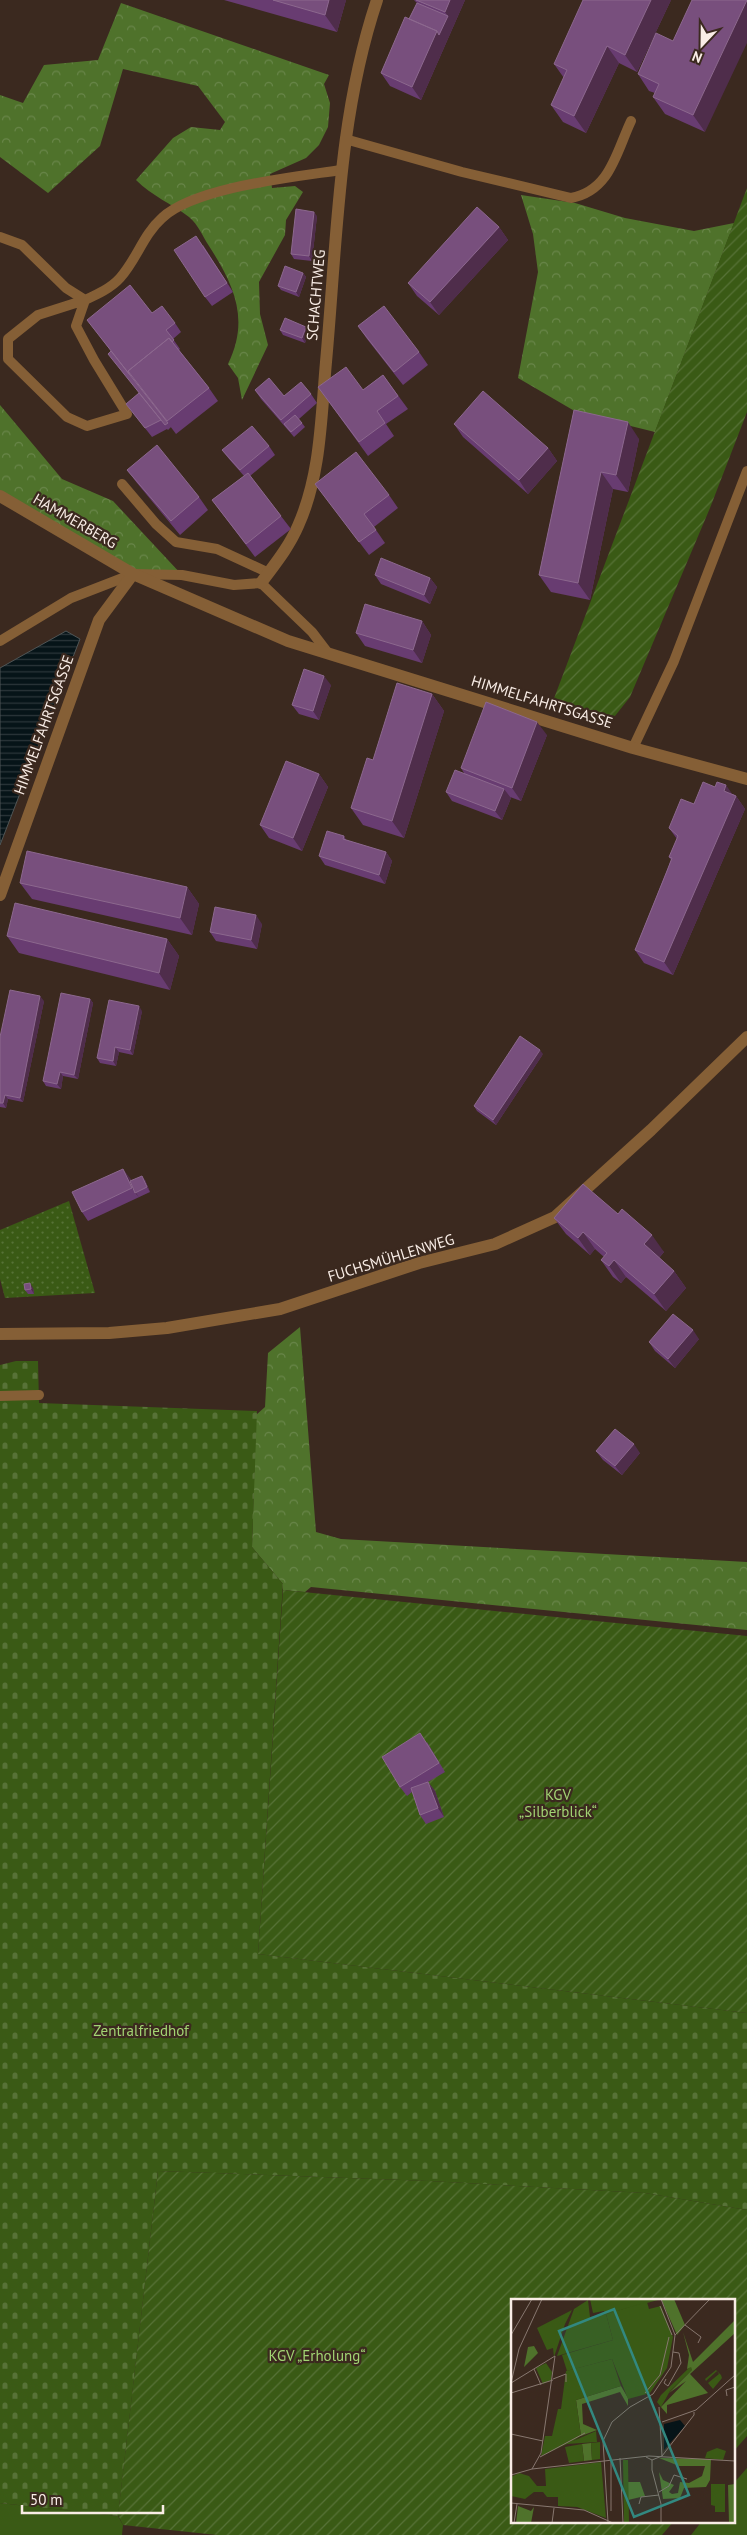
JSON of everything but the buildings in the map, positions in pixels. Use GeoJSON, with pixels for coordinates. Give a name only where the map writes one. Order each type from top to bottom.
{"type":"FeatureCollection","features":[{"type":"Feature","properties":{"kind":"street","name":"SCHACHTWEG"},"geometry":{"type":"LineString","coordinates":[[265,578],[289,545],[299,524],[317,462],[345,139],[357,76],[378,0]]}},
{"type":"Feature","properties":{"kind":"street","name":"HAMMERBERG"},"geometry":{"type":"LineString","coordinates":[[0,496],[133,574]]}},
{"type":"Feature","properties":{"kind":"street","name":"HIMMELFAHRTSGASSE"},"geometry":{"type":"LineString","coordinates":[[0,895],[99,620],[133,574],[288,641],[633,748],[747,779]]}},
{"type":"Feature","properties":{"kind":"street","name":"FUCHSMÜHLENWEG"},"geometry":{"type":"LineString","coordinates":[[0,1334],[109,1332],[167,1328],[280,1309],[419,1263],[495,1244],[555,1217],[651,1130],[747,1037]]}},
{"type":"Feature","properties":{"kind":"lane"},"geometry":{"type":"LineString","coordinates":[[345,139],[462,172],[572,198],[586,195],[602,182],[631,121]]}},
{"type":"Feature","properties":{"kind":"lane"},"geometry":{"type":"LineString","coordinates":[[85,300],[76,326],[94,360],[128,414],[87,426],[67,417],[8,359],[8,339],[38,315],[85,300],[102,292],[120,278],[143,240],[162,218],[186,204],[226,191],[341,170]]}},
{"type":"Feature","properties":{"kind":"lane"},"geometry":{"type":"LineString","coordinates":[[0,237],[22,245],[66,288],[85,300]]}},
{"type":"Feature","properties":{"kind":"lane"},"geometry":{"type":"LineString","coordinates":[[633,748],[674,662],[747,471]]}},
{"type":"Feature","properties":{"kind":"lane"},"geometry":{"type":"LineString","coordinates":[[122,484],[156,524],[176,542],[194,547],[217,549],[265,578],[312,632],[328,654]]}},
{"type":"Feature","properties":{"kind":"lane"},"geometry":{"type":"LineString","coordinates":[[0,641],[71,598],[133,574],[182,575],[234,585],[265,578]]}},
{"type":"Feature","properties":{"kind":"lane"},"geometry":{"type":"LineString","coordinates":[[0,1396],[39,1395]]}},
{"type":"Feature","properties":{"kind":"green space"},"geometry":{"type":"Polygon","coordinates":[[[121,3],[329,75],[324,84],[330,103],[328,127],[319,145],[306,158],[270,174],[272,188],[295,186],[303,192],[286,220],[285,235],[259,282],[260,314],[268,345],[242,400],[238,378],[228,364],[235,348],[238,317],[232,289],[226,275],[192,220],[136,180],[173,138],[191,127],[220,130],[225,122],[198,86],[123,69],[100,146],[48,193],[0,157],[0,95],[23,103],[44,65],[98,60],[121,3]]]}},
{"type":"Feature","properties":{"kind":"green space"},"geometry":{"type":"Polygon","coordinates":[[[747,188],[747,412],[710,508],[630,697],[615,716],[553,701],[747,188]]]}},
{"type":"Feature","properties":{"kind":"green space"},"geometry":{"type":"Polygon","coordinates":[[[521,195],[575,203],[625,218],[694,231],[734,223],[655,432],[578,413],[518,378],[538,272],[533,234],[521,195]]]}},
{"type":"Feature","properties":{"kind":"green space"},"geometry":{"type":"Polygon","coordinates":[[[0,405],[62,479],[113,501],[182,575],[133,574],[0,496],[0,405]]]}},
{"type":"Feature","properties":{"kind":"green space"},"geometry":{"type":"Polygon","coordinates":[[[69,1201],[95,1293],[5,1298],[0,1279],[0,1230],[69,1201]]]}},
{"type":"Feature","properties":{"kind":"green space"},"geometry":{"type":"Polygon","coordinates":[[[300,1327],[316,1532],[341,1539],[747,1562],[747,1630],[311,1587],[305,1592],[283,1590],[283,1584],[252,1547],[256,1415],[265,1407],[268,1353],[300,1327]]]}},
{"type":"Feature","properties":{"kind":"green space","name":"Zentralfriedhof"},"geometry":{"type":"Polygon","coordinates":[[[16,1361],[38,1361],[39,1403],[257,1411],[252,1547],[283,1584],[258,1954],[747,2013],[747,2210],[645,2193],[429,2181],[158,2171],[118,2516],[0,2503],[0,1365],[16,1361]]]}},
{"type":"Feature","properties":{"kind":"green space","name":"KGV „Silberblick“"},"geometry":{"type":"Polygon","coordinates":[[[283,1590],[747,1636],[747,2013],[258,1954],[283,1590]]]}},
{"type":"Feature","properties":{"kind":"green space","name":"KGV „Erholung“"},"geometry":{"type":"Polygon","coordinates":[[[158,2171],[429,2181],[645,2193],[747,2210],[747,2436],[734,2451],[734,2299],[511,2299],[511,2522],[673,2522],[662,2535],[217,2535],[123,2525],[118,2515],[158,2171]]]}},
{"type":"Feature","properties":{"kind":"green space"},"geometry":{"type":"Polygon","coordinates":[[[747,2468],[747,2535],[691,2535],[701,2522],[734,2522],[734,2483],[747,2468]]]}},
{"type":"Feature","properties":{"kind":"green space"},"geometry":{"type":"Polygon","coordinates":[[[0,2503],[118,2516],[123,2525],[122,2535],[0,2535],[0,2503]]]}},
{"type":"Feature","properties":{"kind":"shaded area"},"geometry":{"type":"Polygon","coordinates":[[[66,631],[80,639],[0,845],[0,668],[66,631]]]}}]}
